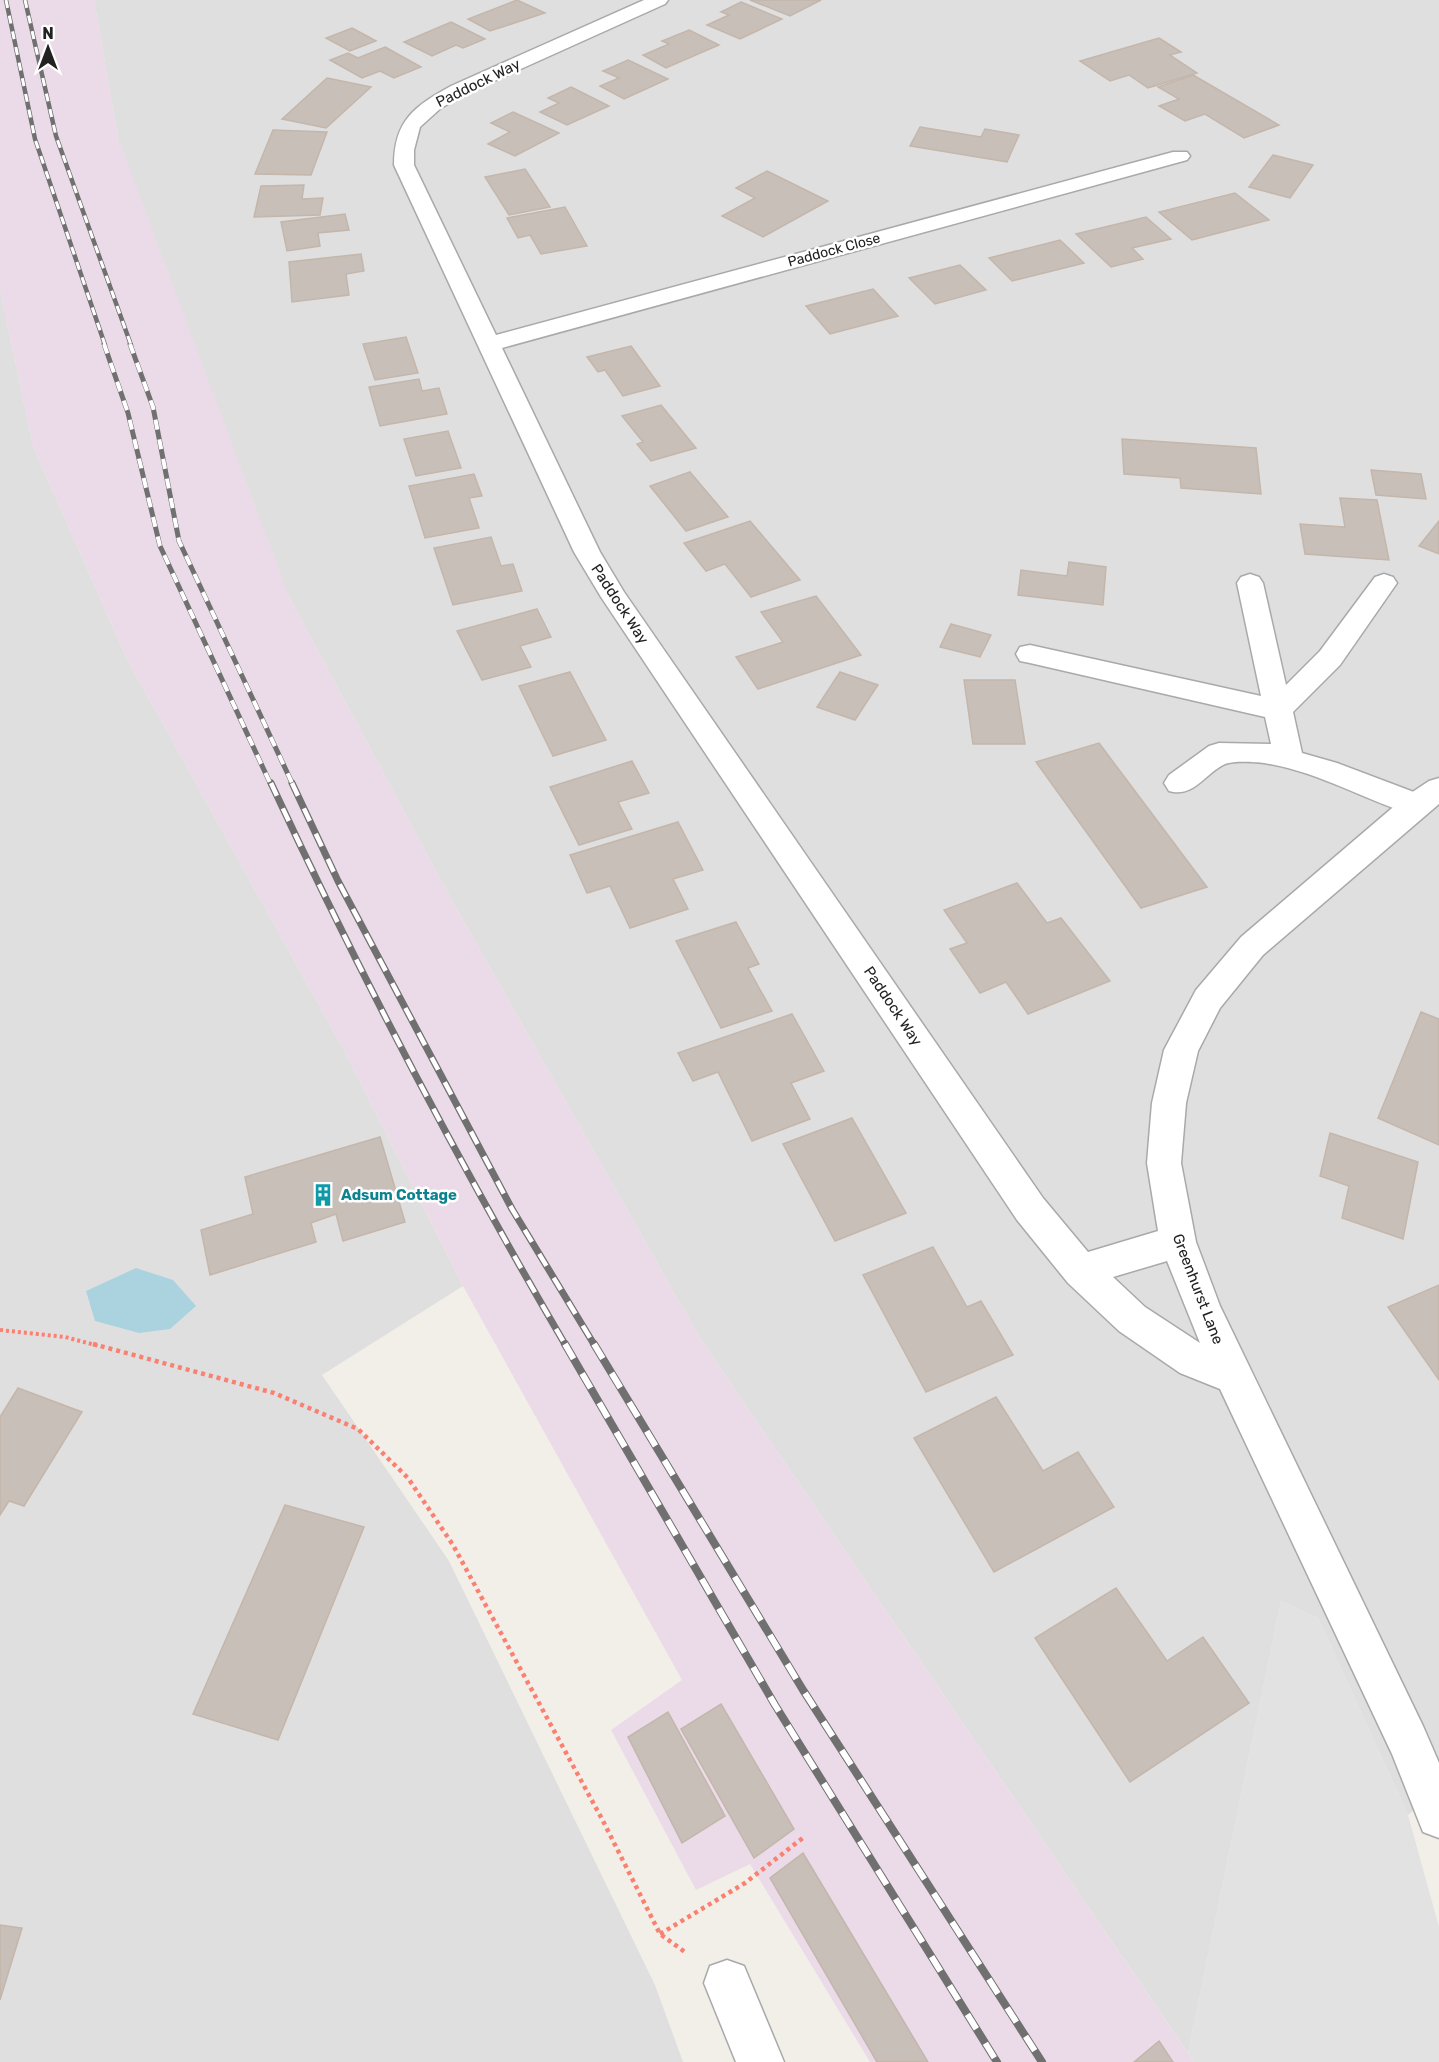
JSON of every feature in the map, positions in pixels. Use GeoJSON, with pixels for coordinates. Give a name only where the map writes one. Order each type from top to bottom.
{"type":"FeatureCollection","features":[{"type":"Feature","properties":{"kind":"street","name":"Paddock Way"},"geometry":{"type":"LineString","coordinates":[[659,0],[458,90],[429,106],[410,126],[402,146],[404,165],[587,552],[614,597],[1030,1209],[1082,1271],[1132,1319],[1192,1360],[1233,1376]]}},
{"type":"Feature","properties":{"kind":"street","name":"Paddock Close"},"geometry":{"type":"LineString","coordinates":[[489,344],[1180,156]]}},
{"type":"Feature","properties":{"kind":"street"},"geometry":{"type":"LineString","coordinates":[[1250,583],[1289,760]]}},
{"type":"Feature","properties":{"kind":"street"},"geometry":{"type":"LineString","coordinates":[[1278,710],[1330,658],[1384,583]]}},
{"type":"Feature","properties":{"kind":"street"},"geometry":{"type":"LineString","coordinates":[[1030,654],[1278,710]]}},
{"type":"Feature","properties":{"kind":"street"},"geometry":{"type":"LineString","coordinates":[[1179,783],[1219,753],[1264,753],[1427,797]]}},
{"type":"Feature","properties":{"kind":"street","name":"Greenhurst Lane"},"geometry":{"type":"LineString","coordinates":[[1427,797],[1252,946],[1208,999],[1181,1050],[1169,1103],[1164,1163],[1178,1242],[1233,1376],[1408,1741],[1439,1816]]}},
{"type":"Feature","properties":{"kind":"street"},"geometry":{"type":"LineString","coordinates":[[1082,1271],[1178,1242]]}},
{"type":"Feature","properties":{"kind":"street"},"geometry":{"type":"LineString","coordinates":[[727,1983],[760,2062]]}},
{"type":"Feature","properties":{"kind":"path"},"geometry":{"type":"LineString","coordinates":[[0,1330],[65,1338],[274,1393],[358,1430],[408,1478],[453,1545],[602,1819],[660,1934],[727,1983]]}},
{"type":"Feature","properties":{"kind":"path"},"geometry":{"type":"LineString","coordinates":[[660,1934],[745,1883],[804,1837]]}},
{"type":"Feature","properties":{"kind":"shaded area"},"geometry":{"type":"Polygon","coordinates":[[[0,0],[94,0],[118,138],[289,597],[446,890],[699,1337],[1194,2062],[870,2062],[750,1864],[696,1890],[611,1730],[682,1680],[463,1286],[344,1050],[127,659],[33,446],[0,289],[0,0]]]}},
{"type":"Feature","properties":{"kind":"shaded area"},"geometry":{"type":"Polygon","coordinates":[[[94,0],[1439,0],[1439,1788],[1408,1815],[1318,1618],[1281,1601],[1188,2053],[699,1337],[446,890],[289,597],[175,347],[118,138],[94,0]]]}},
{"type":"Feature","properties":{"kind":"shaded area"},"geometry":{"type":"Polygon","coordinates":[[[0,289],[33,446],[127,659],[344,1050],[463,1286],[322,1375],[449,1561],[655,1985],[683,2062],[0,2062],[0,289]]]}},
{"type":"Feature","properties":{"kind":"shaded area"},"geometry":{"type":"Polygon","coordinates":[[[1281,1601],[1318,1618],[1408,1815],[1439,1927],[1439,2062],[1194,2062],[1188,2053],[1281,1601]]]}},
{"type":"Feature","properties":{"kind":"water"},"geometry":{"type":"Polygon","coordinates":[[[136,1268],[173,1280],[196,1306],[170,1329],[139,1333],[95,1321],[86,1291],[136,1268]]]}},
{"type":"Feature","properties":{"kind":"building"},"geometry":{"type":"Polygon","coordinates":[[[517,0],[545,13],[490,31],[468,19],[517,0]]]}},
{"type":"Feature","properties":{"kind":"building"},"geometry":{"type":"Polygon","coordinates":[[[750,0],[821,0],[790,16],[750,0]]]}},
{"type":"Feature","properties":{"kind":"building"},"geometry":{"type":"Polygon","coordinates":[[[741,2],[782,19],[740,39],[707,25],[729,15],[721,12],[741,2]]]}},
{"type":"Feature","properties":{"kind":"building"},"geometry":{"type":"Polygon","coordinates":[[[451,22],[485,39],[463,48],[456,45],[432,56],[404,42],[451,22]]]}},
{"type":"Feature","properties":{"kind":"building"},"geometry":{"type":"Polygon","coordinates":[[[352,28],[376,41],[350,51],[326,38],[352,28]]]}},
{"type":"Feature","properties":{"kind":"building"},"geometry":{"type":"Polygon","coordinates":[[[689,30],[719,45],[666,68],[643,55],[669,44],[662,41],[689,30]]]}},
{"type":"Feature","properties":{"kind":"building"},"geometry":{"type":"Polygon","coordinates":[[[1159,38],[1181,52],[1170,55],[1197,73],[1148,88],[1129,75],[1110,81],[1080,61],[1159,38]]]}},
{"type":"Feature","properties":{"kind":"building"},"geometry":{"type":"Polygon","coordinates":[[[385,47],[421,67],[394,78],[380,71],[362,78],[330,60],[348,53],[358,58],[385,47]]]}},
{"type":"Feature","properties":{"kind":"building"},"geometry":{"type":"Polygon","coordinates":[[[628,60],[668,79],[624,99],[600,86],[619,78],[603,71],[628,60]]]}},
{"type":"Feature","properties":{"kind":"building"},"geometry":{"type":"Polygon","coordinates":[[[1193,75],[1279,125],[1244,138],[1205,114],[1185,121],[1159,106],[1179,99],[1158,87],[1193,75]]]}},
{"type":"Feature","properties":{"kind":"building"},"geometry":{"type":"Polygon","coordinates":[[[327,78],[371,87],[326,128],[282,119],[327,78]]]}},
{"type":"Feature","properties":{"kind":"building"},"geometry":{"type":"Polygon","coordinates":[[[571,87],[609,106],[567,125],[540,112],[559,103],[548,98],[571,87]]]}},
{"type":"Feature","properties":{"kind":"building"},"geometry":{"type":"Polygon","coordinates":[[[513,112],[559,133],[515,156],[488,144],[510,132],[491,123],[513,112]]]}},
{"type":"Feature","properties":{"kind":"building"},"geometry":{"type":"Polygon","coordinates":[[[920,127],[981,137],[985,129],[1019,135],[1007,162],[910,146],[920,127]]]}},
{"type":"Feature","properties":{"kind":"building"},"geometry":{"type":"Polygon","coordinates":[[[273,130],[327,132],[311,175],[255,174],[273,130]]]}},
{"type":"Feature","properties":{"kind":"building"},"geometry":{"type":"Polygon","coordinates":[[[1273,155],[1313,165],[1290,198],[1249,187],[1273,155]]]}},
{"type":"Feature","properties":{"kind":"building"},"geometry":{"type":"Polygon","coordinates":[[[525,169],[550,207],[509,215],[485,177],[525,169]]]}},
{"type":"Feature","properties":{"kind":"building"},"geometry":{"type":"Polygon","coordinates":[[[767,171],[828,201],[763,237],[722,216],[755,198],[736,188],[767,171]]]}},
{"type":"Feature","properties":{"kind":"building"},"geometry":{"type":"Polygon","coordinates":[[[304,185],[302,199],[323,198],[320,215],[254,217],[261,186],[304,185]]]}},
{"type":"Feature","properties":{"kind":"building"},"geometry":{"type":"Polygon","coordinates":[[[1235,193],[1269,220],[1192,240],[1159,212],[1235,193]]]}},
{"type":"Feature","properties":{"kind":"building"},"geometry":{"type":"Polygon","coordinates":[[[565,207],[587,246],[541,254],[530,235],[518,238],[507,218],[565,207]]]}},
{"type":"Feature","properties":{"kind":"building"},"geometry":{"type":"Polygon","coordinates":[[[345,214],[349,230],[318,233],[320,246],[287,251],[281,222],[345,214]]]}},
{"type":"Feature","properties":{"kind":"building"},"geometry":{"type":"Polygon","coordinates":[[[1146,217],[1171,239],[1132,248],[1143,259],[1111,267],[1076,234],[1146,217]]]}},
{"type":"Feature","properties":{"kind":"building"},"geometry":{"type":"Polygon","coordinates":[[[1060,240],[1084,263],[1012,281],[989,258],[1060,240]]]}},
{"type":"Feature","properties":{"kind":"building"},"geometry":{"type":"Polygon","coordinates":[[[361,254],[364,271],[346,274],[349,295],[292,302],[289,262],[361,254]]]}},
{"type":"Feature","properties":{"kind":"building"},"geometry":{"type":"Polygon","coordinates":[[[960,265],[986,290],[935,304],[909,278],[960,265]]]}},
{"type":"Feature","properties":{"kind":"building"},"geometry":{"type":"Polygon","coordinates":[[[873,289],[898,316],[830,334],[806,306],[873,289]]]}},
{"type":"Feature","properties":{"kind":"building"},"geometry":{"type":"Polygon","coordinates":[[[406,337],[418,373],[375,380],[363,344],[406,337]]]}},
{"type":"Feature","properties":{"kind":"building"},"geometry":{"type":"Polygon","coordinates":[[[631,346],[660,386],[623,396],[605,370],[598,372],[587,357],[631,346]]]}},
{"type":"Feature","properties":{"kind":"building"},"geometry":{"type":"Polygon","coordinates":[[[419,379],[422,391],[439,388],[447,414],[380,426],[369,387],[419,379]]]}},
{"type":"Feature","properties":{"kind":"building"},"geometry":{"type":"Polygon","coordinates":[[[661,405],[696,448],[651,461],[637,444],[643,442],[622,416],[661,405]]]}},
{"type":"Feature","properties":{"kind":"building"},"geometry":{"type":"Polygon","coordinates":[[[448,431],[461,468],[416,476],[404,439],[448,431]]]}},
{"type":"Feature","properties":{"kind":"building"},"geometry":{"type":"Polygon","coordinates":[[[1122,439],[1256,448],[1261,494],[1181,488],[1180,478],[1124,474],[1122,439]]]}},
{"type":"Feature","properties":{"kind":"building"},"geometry":{"type":"Polygon","coordinates":[[[1371,470],[1421,474],[1426,499],[1376,495],[1371,470]]]}},
{"type":"Feature","properties":{"kind":"building"},"geometry":{"type":"Polygon","coordinates":[[[690,472],[728,517],[686,531],[650,486],[690,472]]]}},
{"type":"Feature","properties":{"kind":"building"},"geometry":{"type":"Polygon","coordinates":[[[474,474],[482,496],[469,498],[479,528],[425,538],[409,486],[474,474]]]}},
{"type":"Feature","properties":{"kind":"building"},"geometry":{"type":"Polygon","coordinates":[[[1340,498],[1377,500],[1389,560],[1305,554],[1300,524],[1345,527],[1340,498]]]}},
{"type":"Feature","properties":{"kind":"building"},"geometry":{"type":"Polygon","coordinates":[[[750,521],[800,580],[751,597],[725,564],[706,571],[684,543],[750,521]]]}},
{"type":"Feature","properties":{"kind":"building"},"geometry":{"type":"Polygon","coordinates":[[[1439,521],[1439,554],[1419,546],[1439,521]]]}},
{"type":"Feature","properties":{"kind":"building"},"geometry":{"type":"Polygon","coordinates":[[[491,537],[501,566],[513,564],[522,591],[453,605],[434,548],[491,537]]]}},
{"type":"Feature","properties":{"kind":"building"},"geometry":{"type":"Polygon","coordinates":[[[1069,562],[1106,567],[1103,605],[1018,595],[1021,570],[1067,576],[1069,562]]]}},
{"type":"Feature","properties":{"kind":"building"},"geometry":{"type":"Polygon","coordinates":[[[816,596],[861,655],[758,689],[736,657],[783,642],[761,612],[816,596]]]}},
{"type":"Feature","properties":{"kind":"building"},"geometry":{"type":"Polygon","coordinates":[[[537,609],[551,637],[520,646],[531,667],[482,680],[457,631],[537,609]]]}},
{"type":"Feature","properties":{"kind":"building"},"geometry":{"type":"Polygon","coordinates":[[[951,624],[991,635],[980,657],[940,647],[951,624]]]}},
{"type":"Feature","properties":{"kind":"building"},"geometry":{"type":"Polygon","coordinates":[[[570,672],[606,740],[553,756],[519,686],[570,672]]]}},
{"type":"Feature","properties":{"kind":"building"},"geometry":{"type":"Polygon","coordinates":[[[840,672],[878,685],[855,720],[817,707],[840,672]]]}},
{"type":"Feature","properties":{"kind":"building"},"geometry":{"type":"Polygon","coordinates":[[[964,680],[1015,680],[1025,744],[973,744],[964,680]]]}},
{"type":"Feature","properties":{"kind":"building"},"geometry":{"type":"Polygon","coordinates":[[[1099,743],[1207,887],[1141,908],[1036,762],[1099,743]]]}},
{"type":"Feature","properties":{"kind":"building"},"geometry":{"type":"Polygon","coordinates":[[[632,761],[649,793],[618,802],[632,829],[579,845],[550,787],[632,761]]]}},
{"type":"Feature","properties":{"kind":"building"},"geometry":{"type":"Polygon","coordinates":[[[678,822],[703,870],[673,879],[688,909],[630,928],[610,886],[587,893],[570,855],[678,822]]]}},
{"type":"Feature","properties":{"kind":"building"},"geometry":{"type":"Polygon","coordinates":[[[1017,883],[1047,923],[1061,918],[1110,981],[1028,1014],[1006,982],[980,993],[950,949],[967,943],[944,910],[1017,883]]]}},
{"type":"Feature","properties":{"kind":"building"},"geometry":{"type":"Polygon","coordinates":[[[736,922],[759,964],[748,968],[772,1011],[721,1028],[676,941],[736,922]]]}},
{"type":"Feature","properties":{"kind":"building"},"geometry":{"type":"Polygon","coordinates":[[[1421,1012],[1439,1019],[1439,1145],[1378,1118],[1421,1012]]]}},
{"type":"Feature","properties":{"kind":"building"},"geometry":{"type":"Polygon","coordinates":[[[792,1014],[824,1071],[791,1083],[810,1119],[752,1141],[718,1072],[693,1081],[678,1053],[792,1014]]]}},
{"type":"Feature","properties":{"kind":"building"},"geometry":{"type":"Polygon","coordinates":[[[852,1118],[906,1213],[835,1241],[783,1144],[852,1118]]]}},
{"type":"Feature","properties":{"kind":"building"},"geometry":{"type":"Polygon","coordinates":[[[1330,1133],[1418,1162],[1403,1239],[1342,1218],[1349,1186],[1320,1176],[1330,1133]]]}},
{"type":"Feature","properties":{"kind":"building","name":"Adsum Cottage"},"geometry":{"type":"Polygon","coordinates":[[[380,1137],[405,1222],[343,1241],[336,1214],[311,1223],[316,1242],[210,1275],[201,1230],[253,1214],[245,1177],[380,1137]]]}},
{"type":"Feature","properties":{"kind":"building"},"geometry":{"type":"Polygon","coordinates":[[[933,1247],[967,1307],[981,1301],[1013,1355],[926,1392],[863,1275],[933,1247]]]}},
{"type":"Feature","properties":{"kind":"building"},"geometry":{"type":"Polygon","coordinates":[[[1439,1285],[1439,1380],[1388,1307],[1439,1285]]]}},
{"type":"Feature","properties":{"kind":"building"},"geometry":{"type":"Polygon","coordinates":[[[18,1388],[82,1412],[24,1506],[9,1501],[0,1515],[0,1417],[18,1388]]]}},
{"type":"Feature","properties":{"kind":"building"},"geometry":{"type":"Polygon","coordinates":[[[996,1397],[1043,1471],[1078,1452],[1114,1507],[994,1572],[914,1438],[996,1397]]]}},
{"type":"Feature","properties":{"kind":"building"},"geometry":{"type":"Polygon","coordinates":[[[285,1505],[364,1527],[278,1740],[193,1714],[285,1505]]]}},
{"type":"Feature","properties":{"kind":"building"},"geometry":{"type":"Polygon","coordinates":[[[1116,1588],[1167,1661],[1203,1637],[1249,1703],[1130,1782],[1035,1638],[1116,1588]]]}},
{"type":"Feature","properties":{"kind":"building"},"geometry":{"type":"Polygon","coordinates":[[[721,1704],[794,1829],[754,1858],[681,1729],[721,1704]]]}},
{"type":"Feature","properties":{"kind":"building"},"geometry":{"type":"Polygon","coordinates":[[[668,1712],[725,1816],[682,1843],[628,1737],[668,1712]]]}},
{"type":"Feature","properties":{"kind":"building"},"geometry":{"type":"Polygon","coordinates":[[[803,1853],[928,2062],[877,2062],[770,1878],[803,1853]]]}},
{"type":"Feature","properties":{"kind":"building"},"geometry":{"type":"Polygon","coordinates":[[[0,1925],[22,1928],[0,2000],[0,1925]]]}},
{"type":"Feature","properties":{"kind":"building"},"geometry":{"type":"Polygon","coordinates":[[[1159,2041],[1173,2062],[1134,2062],[1159,2041]]]}},
{"type":"Feature","properties":{"kind":"railway"},"geometry":{"type":"LineString","coordinates":[[6,0],[35,139],[105,345]]}},
{"type":"Feature","properties":{"kind":"railway"},"geometry":{"type":"LineString","coordinates":[[25,0],[56,136],[131,345]]}},
{"type":"Feature","properties":{"kind":"railway"},"geometry":{"type":"LineString","coordinates":[[104,344],[128,413],[160,546],[271,785]]}},
{"type":"Feature","properties":{"kind":"railway"},"geometry":{"type":"LineString","coordinates":[[130,344],[153,407],[179,541],[293,785]]}},
{"type":"Feature","properties":{"kind":"railway"},"geometry":{"type":"LineString","coordinates":[[271,783],[412,1068],[487,1208],[566,1346]]}},
{"type":"Feature","properties":{"kind":"railway"},"geometry":{"type":"LineString","coordinates":[[292,783],[338,881],[512,1209],[595,1346]]}},
{"type":"Feature","properties":{"kind":"railway"},"geometry":{"type":"LineString","coordinates":[[565,1344],[775,1705],[997,2062]]}},
{"type":"Feature","properties":{"kind":"railway"},"geometry":{"type":"LineString","coordinates":[[594,1344],[803,1690],[1042,2062]]}},
{"type":"Feature","properties":{"kind":"place","name":"Adsum Cottage"},"geometry":{"type":"Point","coordinates":[323,1195]}}]}
